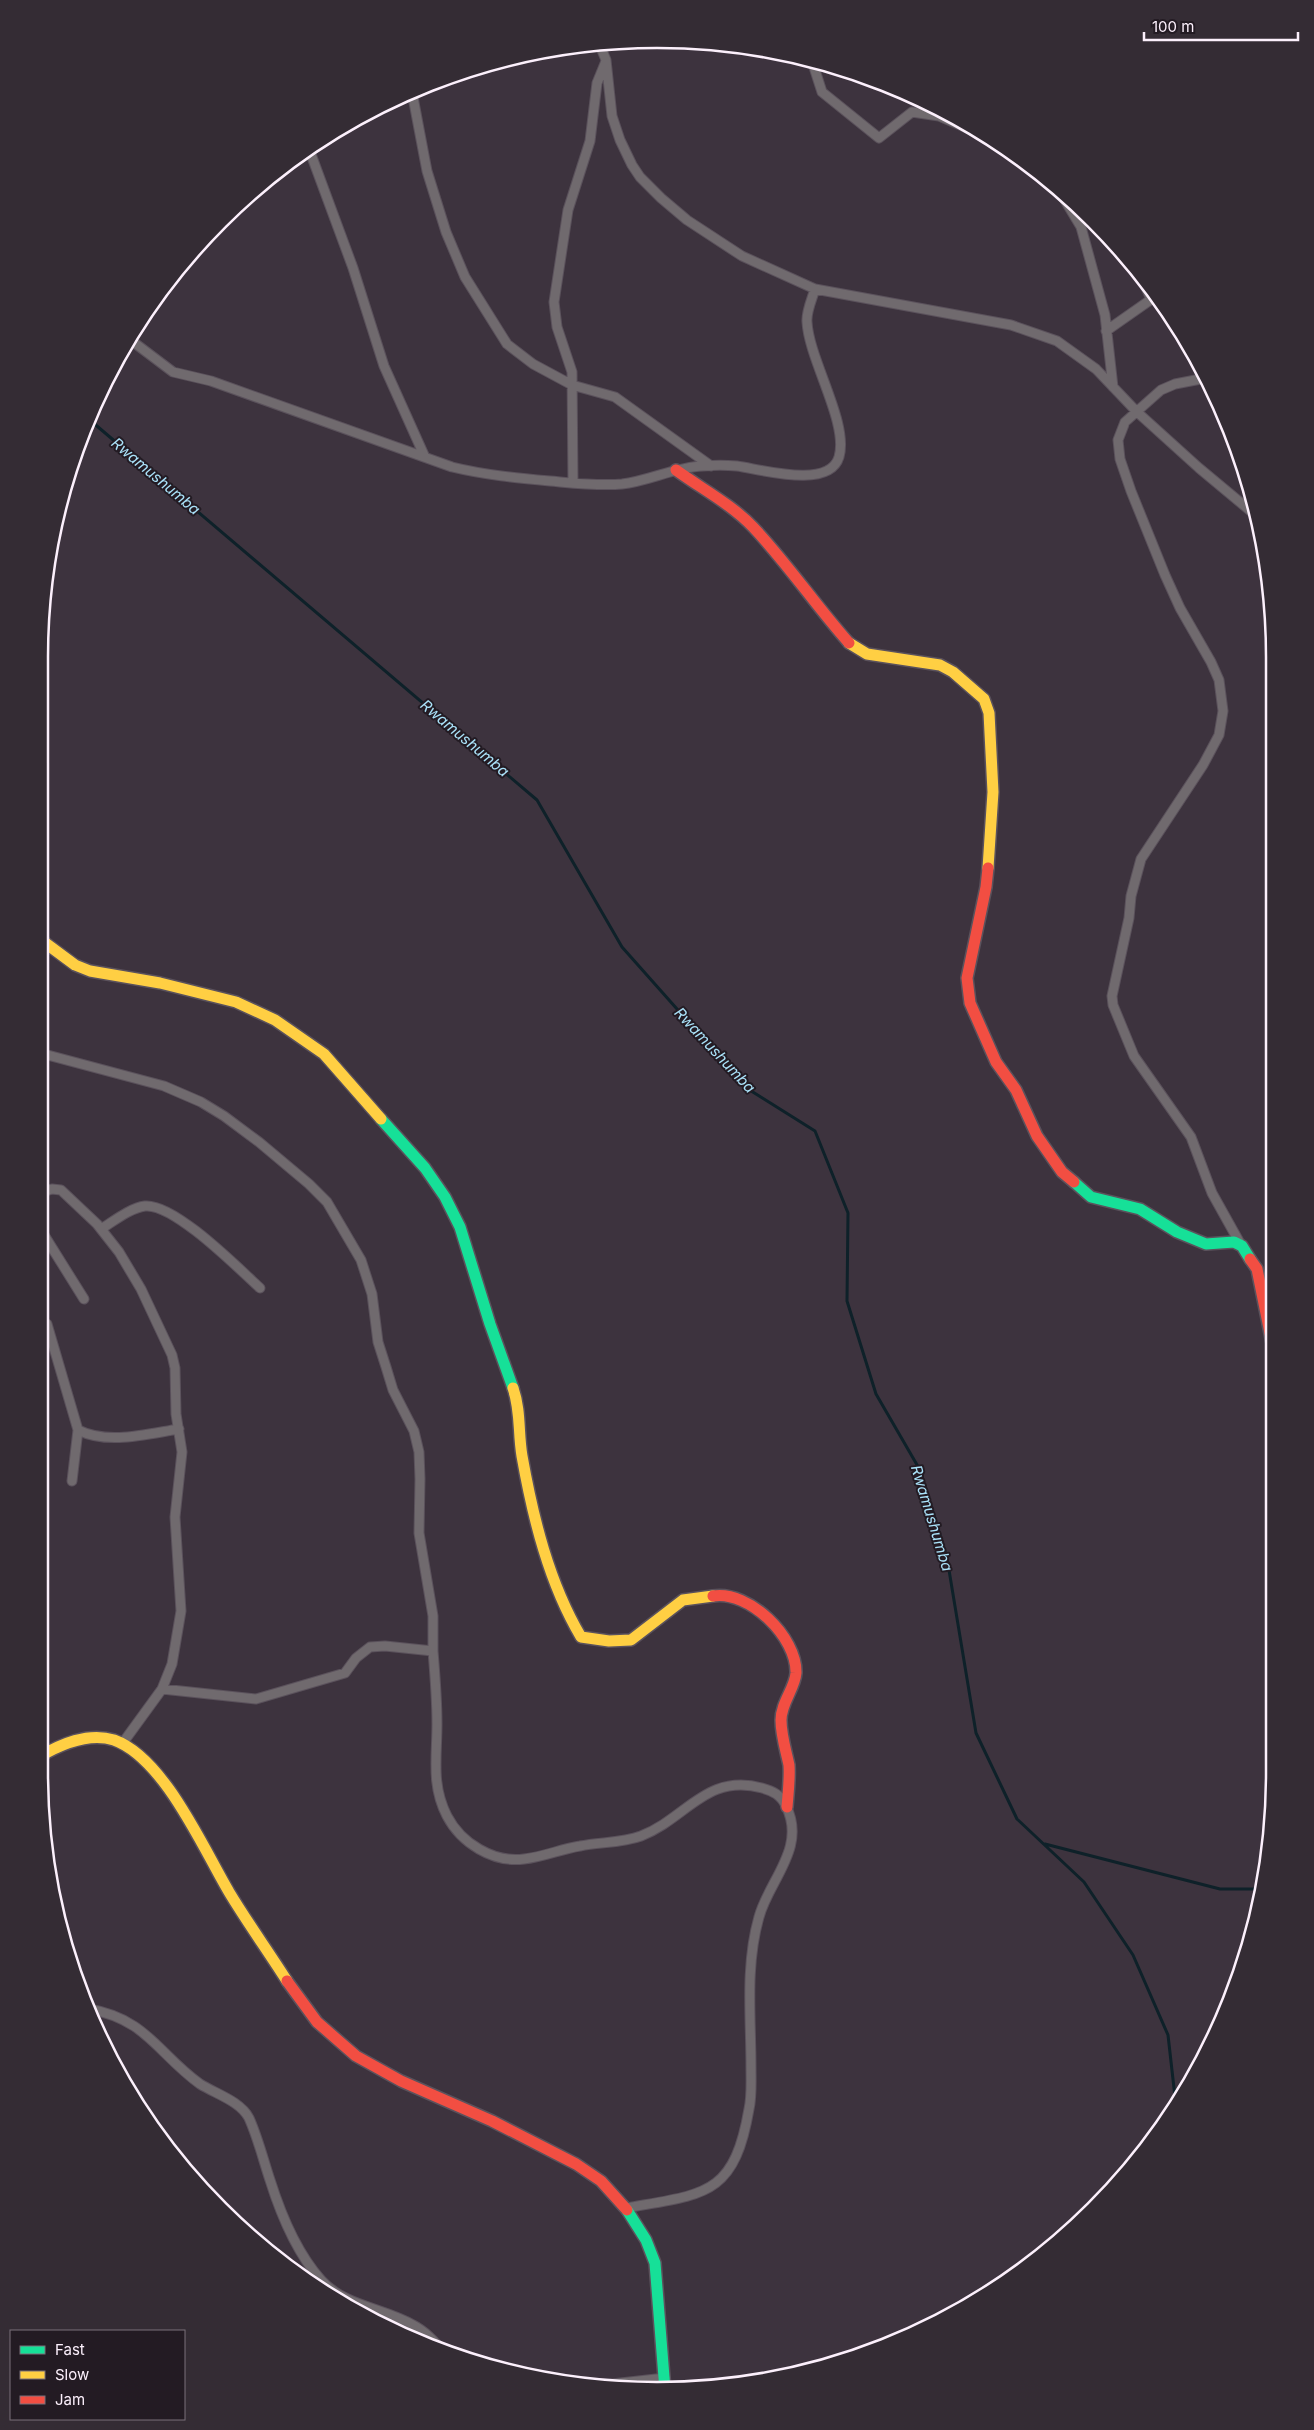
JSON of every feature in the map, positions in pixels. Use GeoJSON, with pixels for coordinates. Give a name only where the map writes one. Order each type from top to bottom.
{"type":"FeatureCollection","features":[{"type":"Feature","properties":{"kind":"street"},"geometry":{"type":"LineString","coordinates":[[602,50],[606,60],[612,116],[620,140],[640,177],[687,220],[742,256],[815,289],[1011,325],[1057,341],[1096,369],[1136,410],[1199,468],[1248,509]]}},
{"type":"Feature","properties":{"kind":"street"},"geometry":{"type":"LineString","coordinates":[[573,483],[572,372],[557,327],[554,302],[568,210],[590,141],[597,83],[606,60]]}},
{"type":"Feature","properties":{"kind":"street"},"geometry":{"type":"LineString","coordinates":[[816,68],[822,92],[879,138],[912,112],[938,116]]}},
{"type":"Feature","properties":{"kind":"street"},"geometry":{"type":"LineString","coordinates":[[413,99],[427,172],[446,232],[465,277],[507,344],[533,364],[572,385],[615,397],[711,466]]}},
{"type":"Feature","properties":{"kind":"street"},"geometry":{"type":"LineString","coordinates":[[311,155],[353,268],[384,366],[424,455]]}},
{"type":"Feature","properties":{"kind":"street"},"geometry":{"type":"LineString","coordinates":[[1071,210],[1081,227],[1105,315],[1113,387]]}},
{"type":"Feature","properties":{"kind":"street"},"geometry":{"type":"LineString","coordinates":[[135,343],[173,372],[211,381],[424,455],[452,467],[481,474],[573,483],[622,484],[676,470],[711,466],[735,466],[800,477],[818,474],[834,466],[839,457],[838,427],[809,339],[806,320],[815,289]]}},
{"type":"Feature","properties":{"kind":"street"},"geometry":{"type":"LineString","coordinates":[[1106,331],[1151,300]]}},
{"type":"Feature","properties":{"kind":"street"},"geometry":{"type":"LineString","coordinates":[[1200,379],[1175,384],[1161,390],[1136,410],[1125,422],[1118,440],[1120,458],[1131,491],[1180,608],[1211,662],[1219,680],[1223,711],[1219,735],[1203,764],[1141,859],[1134,881],[1124,942],[1113,987],[1113,1005],[1134,1056],[1190,1138],[1212,1193],[1257,1269],[1266,1320]]}},
{"type":"Feature","properties":{"kind":"street"},"geometry":{"type":"LineString","coordinates":[[676,470],[696,485],[720,498],[753,527],[848,643],[867,654],[940,665],[967,683],[984,699],[989,713],[994,792],[986,888],[969,969],[967,991],[970,1003],[996,1062],[1016,1090],[1037,1136],[1050,1158],[1084,1192],[1101,1200],[1121,1202],[1140,1209],[1193,1239],[1206,1244],[1234,1242],[1242,1246]]}},
{"type":"Feature","properties":{"kind":"street"},"geometry":{"type":"LineString","coordinates":[[48,945],[75,965],[90,971],[160,983],[236,1002],[275,1020],[324,1054],[425,1168],[445,1197],[460,1227],[493,1333],[519,1404],[522,1454],[528,1488],[539,1533],[566,1612],[581,1638],[609,1641],[631,1640],[683,1600],[724,1594],[745,1600],[767,1617],[790,1647],[796,1674],[783,1707],[781,1721],[789,1768],[787,1808]]}},
{"type":"Feature","properties":{"kind":"street"},"geometry":{"type":"LineString","coordinates":[[48,1055],[67,1062],[164,1086],[201,1102],[224,1116],[259,1142],[309,1184],[327,1202],[361,1260],[372,1294],[378,1342],[393,1390],[414,1430],[420,1470],[419,1532],[433,1616],[433,1651],[437,1701],[434,1771],[447,1815],[458,1832],[473,1846],[487,1853],[520,1860],[569,1848],[635,1838],[671,1820],[711,1790],[729,1785],[756,1786],[772,1791],[780,1796],[787,1808],[792,1825],[791,1845],[787,1862],[767,1894],[759,1916],[752,1946],[750,2107],[734,2163],[725,2175],[704,2192],[626,2208]]}},
{"type":"Feature","properties":{"kind":"street"},"geometry":{"type":"LineString","coordinates":[[48,1190],[52,1188],[61,1190],[101,1230],[119,1252],[141,1289],[172,1355],[175,1368],[182,1452],[175,1517],[181,1611],[172,1664],[162,1689],[122,1744]]}},
{"type":"Feature","properties":{"kind":"street"},"geometry":{"type":"LineString","coordinates":[[101,1230],[130,1212],[144,1206],[155,1206],[187,1224],[260,1288]]}},
{"type":"Feature","properties":{"kind":"street"},"geometry":{"type":"LineString","coordinates":[[48,1241],[84,1299]]}},
{"type":"Feature","properties":{"kind":"street"},"geometry":{"type":"LineString","coordinates":[[48,1327],[78,1430],[72,1481]]}},
{"type":"Feature","properties":{"kind":"street"},"geometry":{"type":"LineString","coordinates":[[78,1430],[89,1435],[110,1437],[179,1429]]}},
{"type":"Feature","properties":{"kind":"street"},"geometry":{"type":"LineString","coordinates":[[162,1689],[256,1699],[345,1673],[356,1658],[370,1648],[385,1646],[433,1651]]}},
{"type":"Feature","properties":{"kind":"street"},"geometry":{"type":"LineString","coordinates":[[48,1750],[80,1738],[102,1737],[122,1744],[140,1756],[167,1786],[224,1884],[291,1987],[317,2021],[335,2040],[356,2057],[388,2076],[504,2126],[580,2166],[601,2181],[626,2208],[655,2263],[665,2382]]}},
{"type":"Feature","properties":{"kind":"street"},"geometry":{"type":"LineString","coordinates":[[96,2010],[124,2020],[150,2036],[199,2083],[241,2107],[248,2117],[257,2138],[270,2181],[289,2232],[322,2282],[359,2304],[414,2325],[433,2340]]}},
{"type":"Feature","properties":{"kind":"street"},"geometry":{"type":"LineString","coordinates":[[634,2381],[665,2378]]}},
{"type":"Feature","properties":{"kind":"waterway","name":"Rwamushumba"},"geometry":{"type":"LineString","coordinates":[[94,424],[537,800],[622,947],[748,1089],[815,1131],[848,1213],[847,1301],[876,1394],[920,1470],[947,1558],[976,1733],[1017,1819],[1084,1882],[1133,1955],[1168,2035],[1175,2095]]}},
{"type":"Feature","properties":{"kind":"waterway"},"geometry":{"type":"LineString","coordinates":[[1045,1844],[1220,1889],[1255,1889]]}},
{"type":"Feature","properties":{"kind":"traffic: fast"},"geometry":{"type":"LineString","coordinates":[[381,1119],[425,1168],[445,1197],[460,1227],[490,1324],[513,1388]]}},
{"type":"Feature","properties":{"kind":"traffic: fast"},"geometry":{"type":"LineString","coordinates":[[1074,1182],[1091,1197],[1140,1209],[1177,1232],[1206,1244],[1234,1242],[1242,1246],[1250,1259]]}},
{"type":"Feature","properties":{"kind":"traffic: fast"},"geometry":{"type":"LineString","coordinates":[[627,2210],[646,2240],[655,2263],[664,2382]]}},
{"type":"Feature","properties":{"kind":"traffic: slow"},"geometry":{"type":"LineString","coordinates":[[849,643],[867,654],[940,665],[953,672],[984,699],[989,713],[993,792],[988,868]]}},
{"type":"Feature","properties":{"kind":"traffic: slow"},"geometry":{"type":"LineString","coordinates":[[48,945],[75,965],[90,971],[160,983],[236,1002],[275,1020],[324,1054],[381,1119]]}},
{"type":"Feature","properties":{"kind":"traffic: slow"},"geometry":{"type":"LineString","coordinates":[[513,1388],[516,1397],[522,1456],[537,1526],[560,1595],[581,1637],[609,1641],[631,1640],[683,1600],[713,1596]]}},
{"type":"Feature","properties":{"kind":"traffic: slow"},"geometry":{"type":"LineString","coordinates":[[48,1752],[85,1738],[104,1738],[114,1740],[132,1750],[149,1765],[166,1784],[194,1829],[229,1892],[287,1981]]}},
{"type":"Feature","properties":{"kind":"traffic: jam"},"geometry":{"type":"LineString","coordinates":[[676,470],[726,504],[753,527],[849,643]]}},
{"type":"Feature","properties":{"kind":"traffic: jam"},"geometry":{"type":"LineString","coordinates":[[988,868],[986,887],[967,978],[970,1003],[996,1062],[1016,1090],[1037,1136],[1062,1172],[1074,1182]]}},
{"type":"Feature","properties":{"kind":"traffic: jam"},"geometry":{"type":"LineString","coordinates":[[1250,1259],[1257,1269],[1266,1313]]}},
{"type":"Feature","properties":{"kind":"traffic: jam"},"geometry":{"type":"LineString","coordinates":[[713,1596],[727,1596],[741,1600],[755,1608],[780,1631],[789,1645],[794,1659],[795,1679],[783,1708],[781,1720],[789,1765],[787,1807]]}},
{"type":"Feature","properties":{"kind":"traffic: jam"},"geometry":{"type":"LineString","coordinates":[[287,1981],[317,2022],[356,2056],[401,2081],[492,2121],[576,2164],[601,2181],[627,2210]]}}]}
